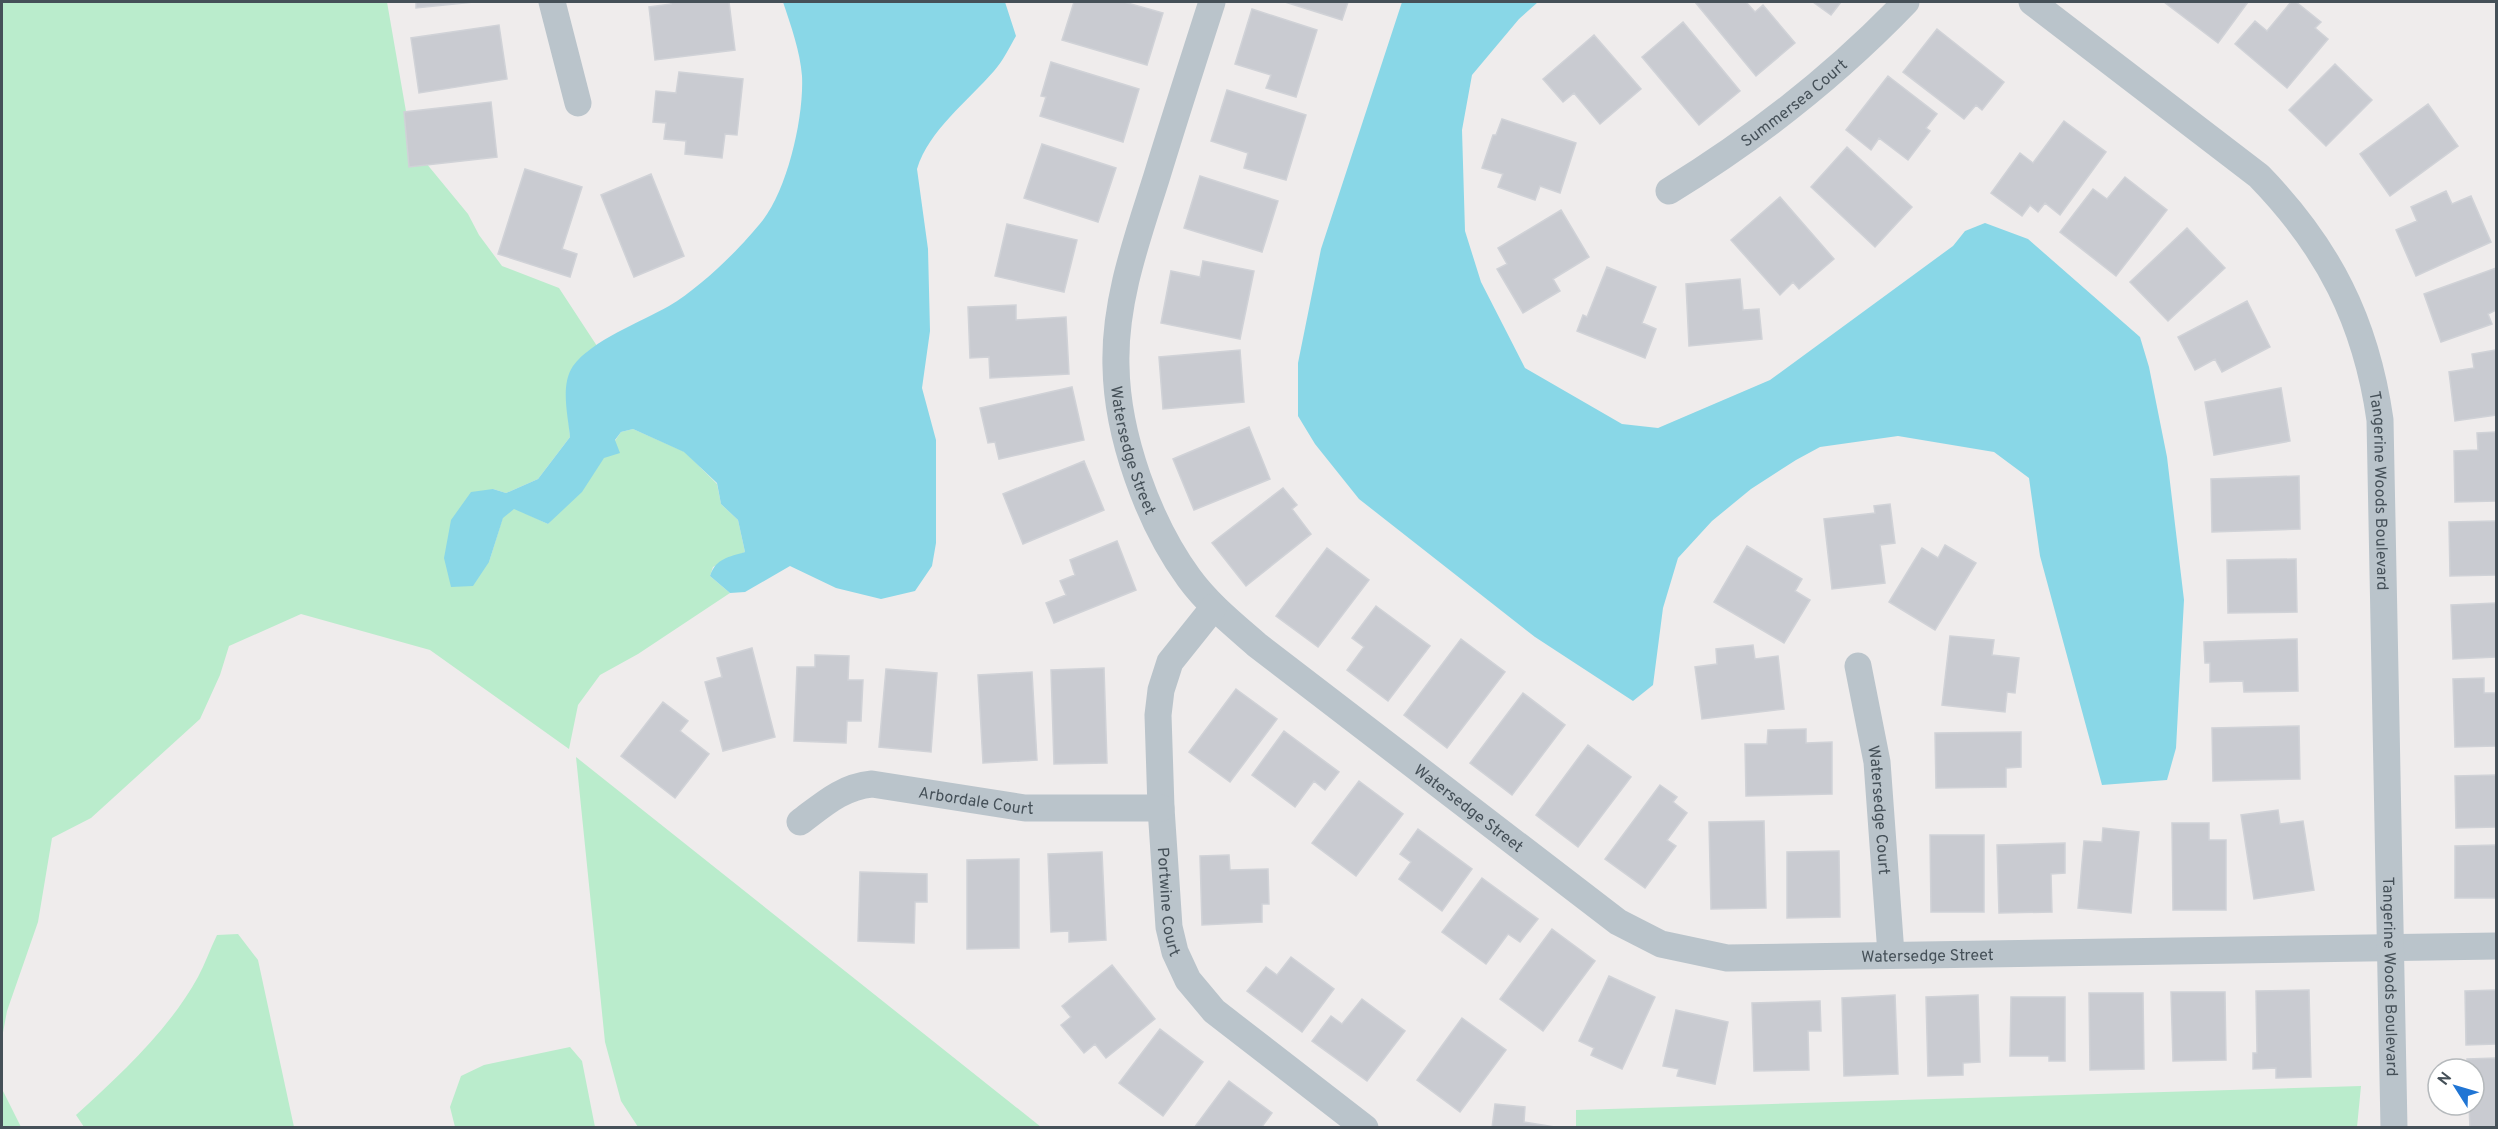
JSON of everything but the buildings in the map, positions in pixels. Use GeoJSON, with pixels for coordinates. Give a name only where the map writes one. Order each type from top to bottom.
{"type":"FeatureCollection","features":[{"type":"Feature","properties":{"kind":"street"},"geometry":{"type":"LineString","coordinates":[[552,2],[579,104]]}},
{"type":"Feature","properties":{"kind":"street","name":"Watersedge Street"},"geometry":{"type":"LineString","coordinates":[[1212,2],[1127,278],[1119,322],[1116,365],[1121,412],[1134,464],[1150,508],[1168,547],[1214,607],[1257,645],[1618,922],[1661,944],[1727,958],[2496,946]]}},
{"type":"Feature","properties":{"kind":"street","name":"Summersea Court"},"geometry":{"type":"LineString","coordinates":[[1669,191],[1730,154],[1830,77],[1906,2]]}},
{"type":"Feature","properties":{"kind":"street","name":"Tangerine Woods Boulevard"},"geometry":{"type":"LineString","coordinates":[[2032,2],[2259,176],[2309,234],[2332,270],[2351,308],[2370,363],[2380,420],[2394,1128]]}},
{"type":"Feature","properties":{"kind":"street","name":"Portwine Court"},"geometry":{"type":"LineString","coordinates":[[1214,607],[1170,662],[1161,690],[1158,715],[1161,808],[1169,927],[1175,952],[1188,980],[1214,1011],[1365,1128]]}},
{"type":"Feature","properties":{"kind":"street","name":"Watersedge Court"},"geometry":{"type":"LineString","coordinates":[[1858,666],[1877,762],[1891,954]]}},
{"type":"Feature","properties":{"kind":"street","name":"Arbordale Court"},"geometry":{"type":"LineString","coordinates":[[800,822],[838,793],[855,786],[872,784],[1025,808],[1161,808]]}},
{"type":"Feature","properties":{"kind":"green space"},"geometry":{"type":"Polygon","coordinates":[[[2,2],[387,2],[412,146],[468,214],[479,235],[502,266],[559,288],[597,346],[587,352],[566,389],[570,437],[538,479],[506,493],[493,489],[489,562],[503,517],[514,508],[548,524],[593,473],[621,432],[633,429],[685,452],[717,484],[721,504],[738,520],[745,552],[713,567],[710,576],[730,593],[638,654],[600,675],[578,705],[569,749],[430,650],[301,614],[229,646],[220,675],[200,719],[91,818],[52,838],[38,922],[7,1011],[2,1038],[2,2]]]}},
{"type":"Feature","properties":{"kind":"green space"},"geometry":{"type":"Polygon","coordinates":[[[576,757],[1041,1127],[638,1127],[621,1101],[605,1042],[576,757]]]}},
{"type":"Feature","properties":{"kind":"green space"},"geometry":{"type":"Polygon","coordinates":[[[238,934],[258,960],[294,1127],[84,1127],[76,1115],[143,1051],[173,1016],[198,977],[217,935],[238,934]]]}},
{"type":"Feature","properties":{"kind":"green space"},"geometry":{"type":"Polygon","coordinates":[[[570,1047],[582,1061],[595,1127],[455,1127],[450,1107],[461,1076],[484,1065],[570,1047]]]}},
{"type":"Feature","properties":{"kind":"green space"},"geometry":{"type":"Polygon","coordinates":[[[2361,1086],[2357,1127],[1576,1127],[1576,1110],[2361,1086]]]}},
{"type":"Feature","properties":{"kind":"green space"},"geometry":{"type":"Polygon","coordinates":[[[2,1089],[21,1127],[2,1127],[2,1089]]]}},
{"type":"Feature","properties":{"kind":"water"},"geometry":{"type":"Polygon","coordinates":[[[783,2],[1005,2],[1016,36],[997,67],[930,141],[917,169],[928,249],[930,331],[922,388],[936,440],[936,543],[932,566],[915,591],[881,599],[836,588],[790,566],[745,592],[730,593],[710,576],[719,562],[745,552],[738,520],[721,504],[717,483],[684,452],[633,429],[621,432],[615,440],[620,453],[604,458],[582,492],[548,524],[514,509],[503,518],[489,562],[473,586],[451,587],[444,558],[451,520],[471,492],[493,489],[506,493],[538,479],[570,437],[566,391],[573,366],[604,340],[669,306],[694,289],[743,243],[772,206],[793,151],[802,93],[799,57],[783,2]]]}},
{"type":"Feature","properties":{"kind":"water"},"geometry":{"type":"Polygon","coordinates":[[[1402,2],[1538,2],[1519,19],[1472,75],[1462,130],[1465,231],[1481,282],[1525,368],[1622,424],[1658,428],[1770,380],[1953,246],[1965,231],[1985,223],[2028,239],[2140,337],[2149,367],[2167,457],[2184,600],[2176,748],[2167,780],[2102,785],[2040,556],[2029,478],[1994,452],[1898,436],[1820,447],[1751,489],[1712,521],[1678,558],[1663,608],[1653,685],[1633,701],[1535,637],[1359,499],[1315,444],[1298,416],[1298,363],[1321,249],[1402,2]]]}}]}
